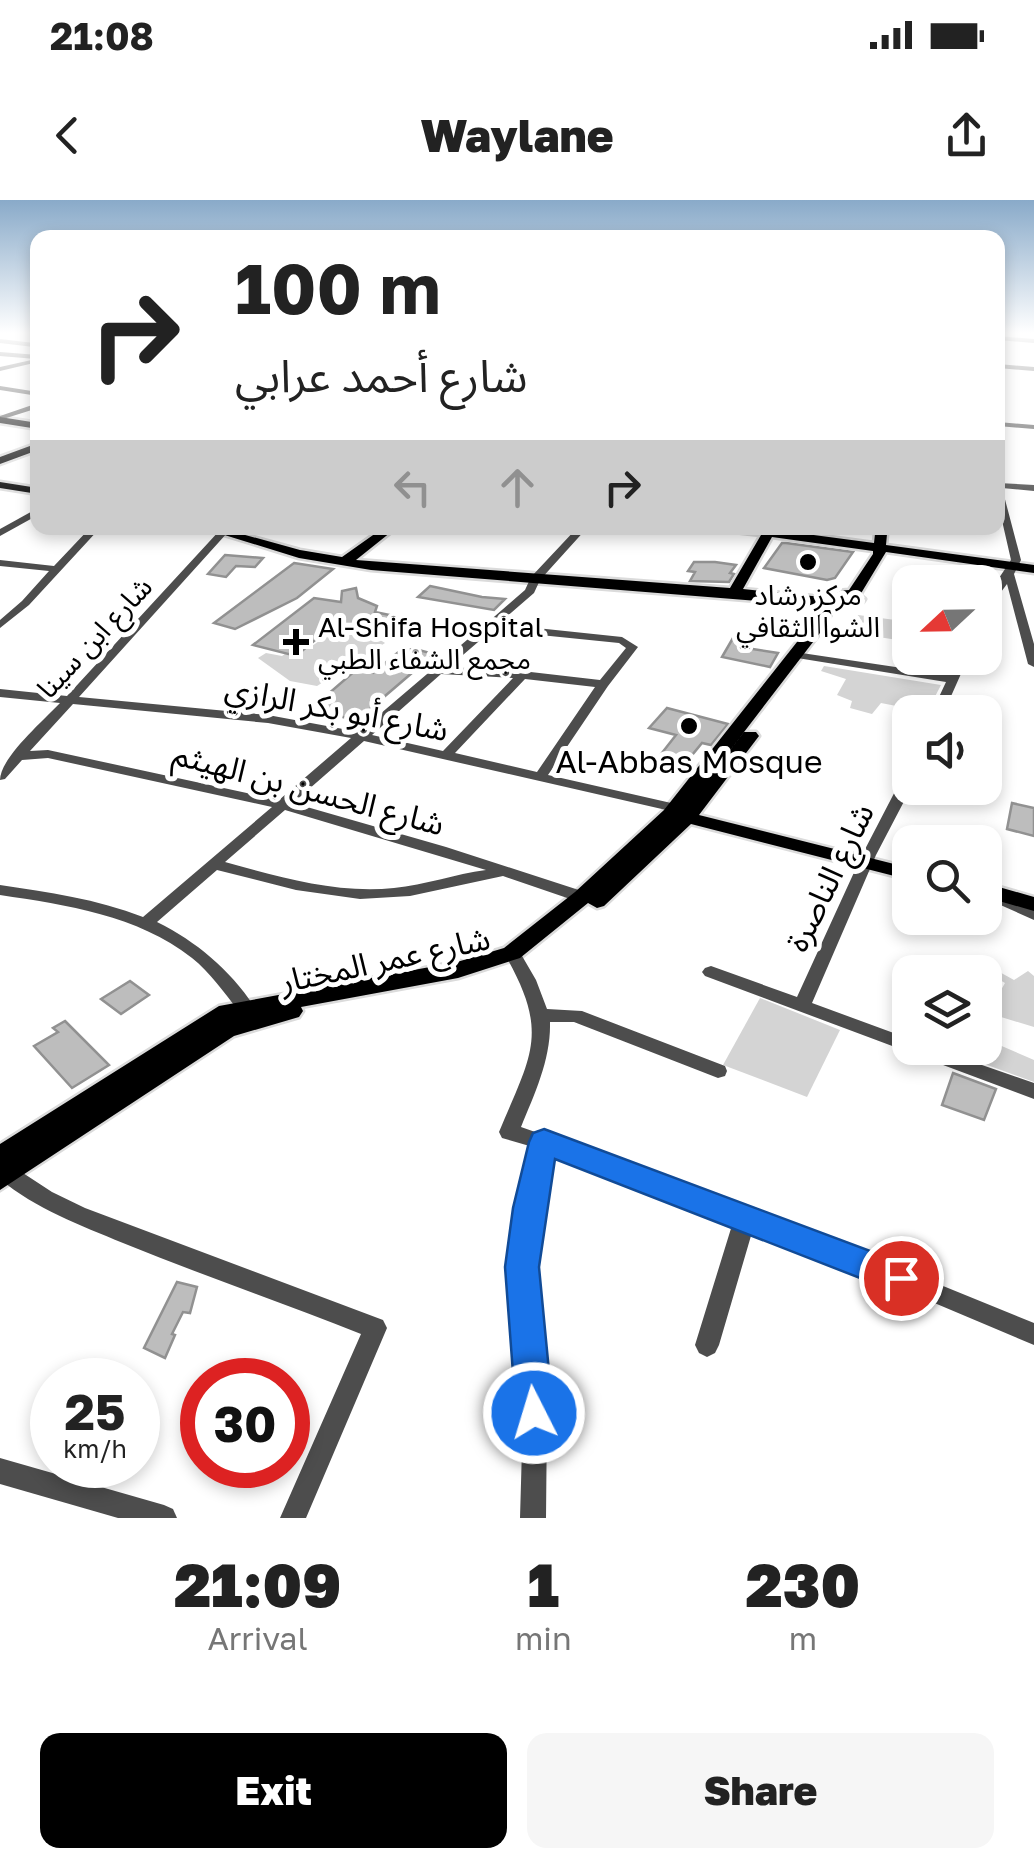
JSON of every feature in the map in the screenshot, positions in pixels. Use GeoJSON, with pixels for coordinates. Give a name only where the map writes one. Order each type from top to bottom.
{"type":"FeatureCollection","features":[{"type":"Feature","properties":{"kind":"main road"},"geometry":{"type":"LineString","coordinates":[[0,418],[30,424]]}},
{"type":"Feature","properties":{"kind":"main road"},"geometry":{"type":"LineString","coordinates":[[0,461],[30,449]]}},
{"type":"Feature","properties":{"kind":"main road"},"geometry":{"type":"LineString","coordinates":[[0,484],[30,490]]}},
{"type":"Feature","properties":{"kind":"main road"},"geometry":{"type":"LineString","coordinates":[[233,535],[299,554],[416,572],[838,599]]}},
{"type":"Feature","properties":{"kind":"main road"},"geometry":{"type":"LineString","coordinates":[[344,562],[381,535]]}},
{"type":"Feature","properties":{"kind":"main road"},"geometry":{"type":"LineString","coordinates":[[734,592],[766,535]]}},
{"type":"Feature","properties":{"kind":"main road"},"geometry":{"type":"LineString","coordinates":[[785,535],[1009,570],[1034,569]]}},
{"type":"Feature","properties":{"kind":"main road","name":"شارع عمر المختار"},"geometry":{"type":"LineString","coordinates":[[2,1169],[226,1028],[316,1005],[472,977],[515,958],[585,912],[677,811],[800,656],[875,551],[872,535]]}},
{"type":"Feature","properties":{"kind":"main road"},"geometry":{"type":"LineString","coordinates":[[677,811],[892,868]]}},
{"type":"Feature","properties":{"kind":"main road","name":"شارع عمر المختار"},"geometry":{"type":"LineString","coordinates":[[2,1169],[211,1021],[245,1006],[515,958],[677,811]]}},
{"type":"Feature","properties":{"kind":"main road"},"geometry":{"type":"LineString","coordinates":[[868,860],[892,863]]}},
{"type":"Feature","properties":{"kind":"main road"},"geometry":{"type":"LineString","coordinates":[[1002,893],[1034,900]]}},
{"type":"Feature","properties":{"kind":"street"},"geometry":{"type":"LineString","coordinates":[[0,418],[30,408]]}},
{"type":"Feature","properties":{"kind":"street"},"geometry":{"type":"LineString","coordinates":[[1005,425],[1034,428]]}},
{"type":"Feature","properties":{"kind":"street"},"geometry":{"type":"LineString","coordinates":[[1005,486],[1034,488]]}},
{"type":"Feature","properties":{"kind":"street"},"geometry":{"type":"LineString","coordinates":[[1002,580],[1016,560],[1005,515]]}},
{"type":"Feature","properties":{"kind":"street"},"geometry":{"type":"LineString","coordinates":[[0,533],[30,516]]}},
{"type":"Feature","properties":{"kind":"street"},"geometry":{"type":"LineString","coordinates":[[0,626],[20,610],[89,535]]}},
{"type":"Feature","properties":{"kind":"street","name":"شارع ابن سينا"},"geometry":{"type":"LineString","coordinates":[[0,776],[220,535]]}},
{"type":"Feature","properties":{"kind":"street"},"geometry":{"type":"LineString","coordinates":[[148,921],[530,591],[576,535]]}},
{"type":"Feature","properties":{"kind":"street"},"geometry":{"type":"LineString","coordinates":[[999,535],[1027,626],[1034,664]]}},
{"type":"Feature","properties":{"kind":"street"},"geometry":{"type":"LineString","coordinates":[[0,563],[54,569]]}},
{"type":"Feature","properties":{"kind":"street"},"geometry":{"type":"LineString","coordinates":[[485,626],[626,642],[632,647],[540,776]]}},
{"type":"Feature","properties":{"kind":"street"},"geometry":{"type":"LineString","coordinates":[[800,656],[952,679]]}},
{"type":"Feature","properties":{"kind":"street"},"geometry":{"type":"LineString","coordinates":[[436,670],[603,684]]}},
{"type":"Feature","properties":{"kind":"street"},"geometry":{"type":"LineString","coordinates":[[445,756],[522,675]]}},
{"type":"Feature","properties":{"kind":"street"},"geometry":{"type":"LineString","coordinates":[[945,695],[954,675]]}},
{"type":"Feature","properties":{"kind":"street","name":"شارع أبو بكر الرازي"},"geometry":{"type":"LineString","coordinates":[[0,693],[268,719],[540,776],[677,811]]}},
{"type":"Feature","properties":{"kind":"street","name":"شارع الحسن بن الهيثم"},"geometry":{"type":"LineString","coordinates":[[16,756],[48,754],[283,805],[441,850],[582,898]]}},
{"type":"Feature","properties":{"kind":"street","name":"شارع الناصرة"},"geometry":{"type":"LineString","coordinates":[[803,1004],[896,805]]}},
{"type":"Feature","properties":{"kind":"street"},"geometry":{"type":"LineString","coordinates":[[214,864],[344,892],[380,894],[424,890],[485,874],[505,874]]}},
{"type":"Feature","properties":{"kind":"street"},"geometry":{"type":"LineString","coordinates":[[0,890],[148,921],[200,956],[245,1006]]}},
{"type":"Feature","properties":{"kind":"street"},"geometry":{"type":"LineString","coordinates":[[1002,898],[1034,915]]}},
{"type":"Feature","properties":{"kind":"street"},"geometry":{"type":"LineString","coordinates":[[515,958],[544,1015],[541,1051],[509,1132],[746,1216],[1034,1334]]}},
{"type":"Feature","properties":{"kind":"street"},"geometry":{"type":"LineString","coordinates":[[712,972],[892,1039]]}},
{"type":"Feature","properties":{"kind":"street"},"geometry":{"type":"LineString","coordinates":[[544,1015],[576,1016],[718,1071]]}},
{"type":"Feature","properties":{"kind":"street"},"geometry":{"type":"LineString","coordinates":[[963,1065],[1034,1090]]}},
{"type":"Feature","properties":{"kind":"street"},"geometry":{"type":"LineString","coordinates":[[532,1518],[534,1413],[522,1267],[529,1208],[544,1142]]}},
{"type":"Feature","properties":{"kind":"street"},"geometry":{"type":"LineString","coordinates":[[2,1169],[33,1192],[86,1218],[236,1280],[304,1300],[374,1328],[293,1518]]}},
{"type":"Feature","properties":{"kind":"street"},"geometry":{"type":"LineString","coordinates":[[707,1346],[746,1216]]}},
{"type":"Feature","properties":{"kind":"street"},"geometry":{"type":"LineString","coordinates":[[0,1471],[164,1518]]}},
{"type":"Feature","properties":{"kind":"shaded area"},"geometry":{"type":"Polygon","coordinates":[[[858,615],[892,620],[892,639],[847,632],[858,615]]]}},
{"type":"Feature","properties":{"kind":"shaded area"},"geometry":{"type":"Polygon","coordinates":[[[286,620],[385,643],[317,686],[290,681],[258,658],[266,653],[282,656],[295,647],[309,648],[325,637],[279,625],[286,620]]]}},
{"type":"Feature","properties":{"kind":"shaded area"},"geometry":{"type":"Polygon","coordinates":[[[824,666],[941,685],[936,695],[892,695],[892,705],[881,703],[872,714],[850,708],[852,701],[837,695],[846,679],[821,671],[824,666]]]}},
{"type":"Feature","properties":{"kind":"shaded area"},"geometry":{"type":"Polygon","coordinates":[[[1028,971],[1034,976],[1034,1027],[1002,1017],[1002,973],[1014,980],[1028,971]]]}},
{"type":"Feature","properties":{"kind":"shaded area"},"geometry":{"type":"Polygon","coordinates":[[[760,998],[840,1030],[807,1097],[723,1065],[760,998]]]}},
{"type":"Feature","properties":{"kind":"shaded area"},"geometry":{"type":"Polygon","coordinates":[[[1002,1046],[1034,1060],[1034,1082],[987,1065],[1002,1065],[1002,1046]]]}},
{"type":"Feature","properties":{"kind":"building","name":"مركز رشاد الشوا الثقافي"},"geometry":{"type":"Polygon","coordinates":[[[782,543],[853,552],[835,578],[827,580],[764,568],[782,543]]]}},
{"type":"Feature","properties":{"kind":"building"},"geometry":{"type":"Polygon","coordinates":[[[225,555],[263,558],[255,567],[236,566],[226,577],[208,574],[225,555]]]}},
{"type":"Feature","properties":{"kind":"building"},"geometry":{"type":"Polygon","coordinates":[[[694,562],[736,565],[729,582],[690,581],[695,572],[688,571],[694,562]]]}},
{"type":"Feature","properties":{"kind":"building"},"geometry":{"type":"Polygon","coordinates":[[[294,563],[333,569],[297,598],[235,629],[214,623],[294,563]]]}},
{"type":"Feature","properties":{"kind":"building"},"geometry":{"type":"Polygon","coordinates":[[[430,586],[505,599],[494,610],[418,597],[430,586]]]}},
{"type":"Feature","properties":{"kind":"building"},"geometry":{"type":"Polygon","coordinates":[[[356,588],[358,598],[377,606],[375,612],[404,618],[386,635],[332,626],[296,656],[253,645],[314,598],[341,602],[342,591],[356,588]]]}},
{"type":"Feature","properties":{"kind":"building"},"geometry":{"type":"Polygon","coordinates":[[[733,638],[745,640],[740,647],[778,653],[770,667],[722,657],[733,638]]]}},
{"type":"Feature","properties":{"kind":"building"},"geometry":{"type":"Polygon","coordinates":[[[401,650],[434,654],[364,714],[358,712],[350,719],[312,708],[357,669],[373,673],[401,650]]]}},
{"type":"Feature","properties":{"kind":"building","name":"Al-Abbas Mosque"},"geometry":{"type":"Polygon","coordinates":[[[667,708],[728,724],[711,745],[702,743],[679,771],[654,763],[676,735],[649,728],[667,708]]]}},
{"type":"Feature","properties":{"kind":"building"},"geometry":{"type":"Polygon","coordinates":[[[1012,803],[1034,808],[1034,836],[1007,829],[1012,803]]]}},
{"type":"Feature","properties":{"kind":"building"},"geometry":{"type":"Polygon","coordinates":[[[130,981],[149,995],[121,1014],[101,999],[130,981]]]}},
{"type":"Feature","properties":{"kind":"building"},"geometry":{"type":"Polygon","coordinates":[[[65,1021],[109,1065],[72,1088],[34,1046],[58,1032],[53,1028],[65,1021]]]}},
{"type":"Feature","properties":{"kind":"building"},"geometry":{"type":"Polygon","coordinates":[[[953,1073],[996,1089],[984,1120],[942,1105],[953,1073]]]}},
{"type":"Feature","properties":{"kind":"building"},"geometry":{"type":"Polygon","coordinates":[[[177,1282],[197,1287],[190,1313],[183,1312],[165,1358],[144,1348],[177,1282]]]}},
{"type":"Feature","properties":{"kind":"place","name":"مركز رشاد الشوا الثقافي"},"geometry":{"type":"Point","coordinates":[808,562]}},
{"type":"Feature","properties":{"kind":"place","name":"Al-Shifa Hospital مجمع الشفاء الطبي"},"geometry":{"type":"Point","coordinates":[296,642]}},
{"type":"Feature","properties":{"kind":"place","name":"Al-Abbas Mosque"},"geometry":{"type":"Point","coordinates":[689,726]}},
{"type":"Feature","properties":{"kind":"route"},"geometry":{"type":"LineString","coordinates":[[534,1413],[522,1267],[529,1208],[544,1142],[901,1278]]}}]}
